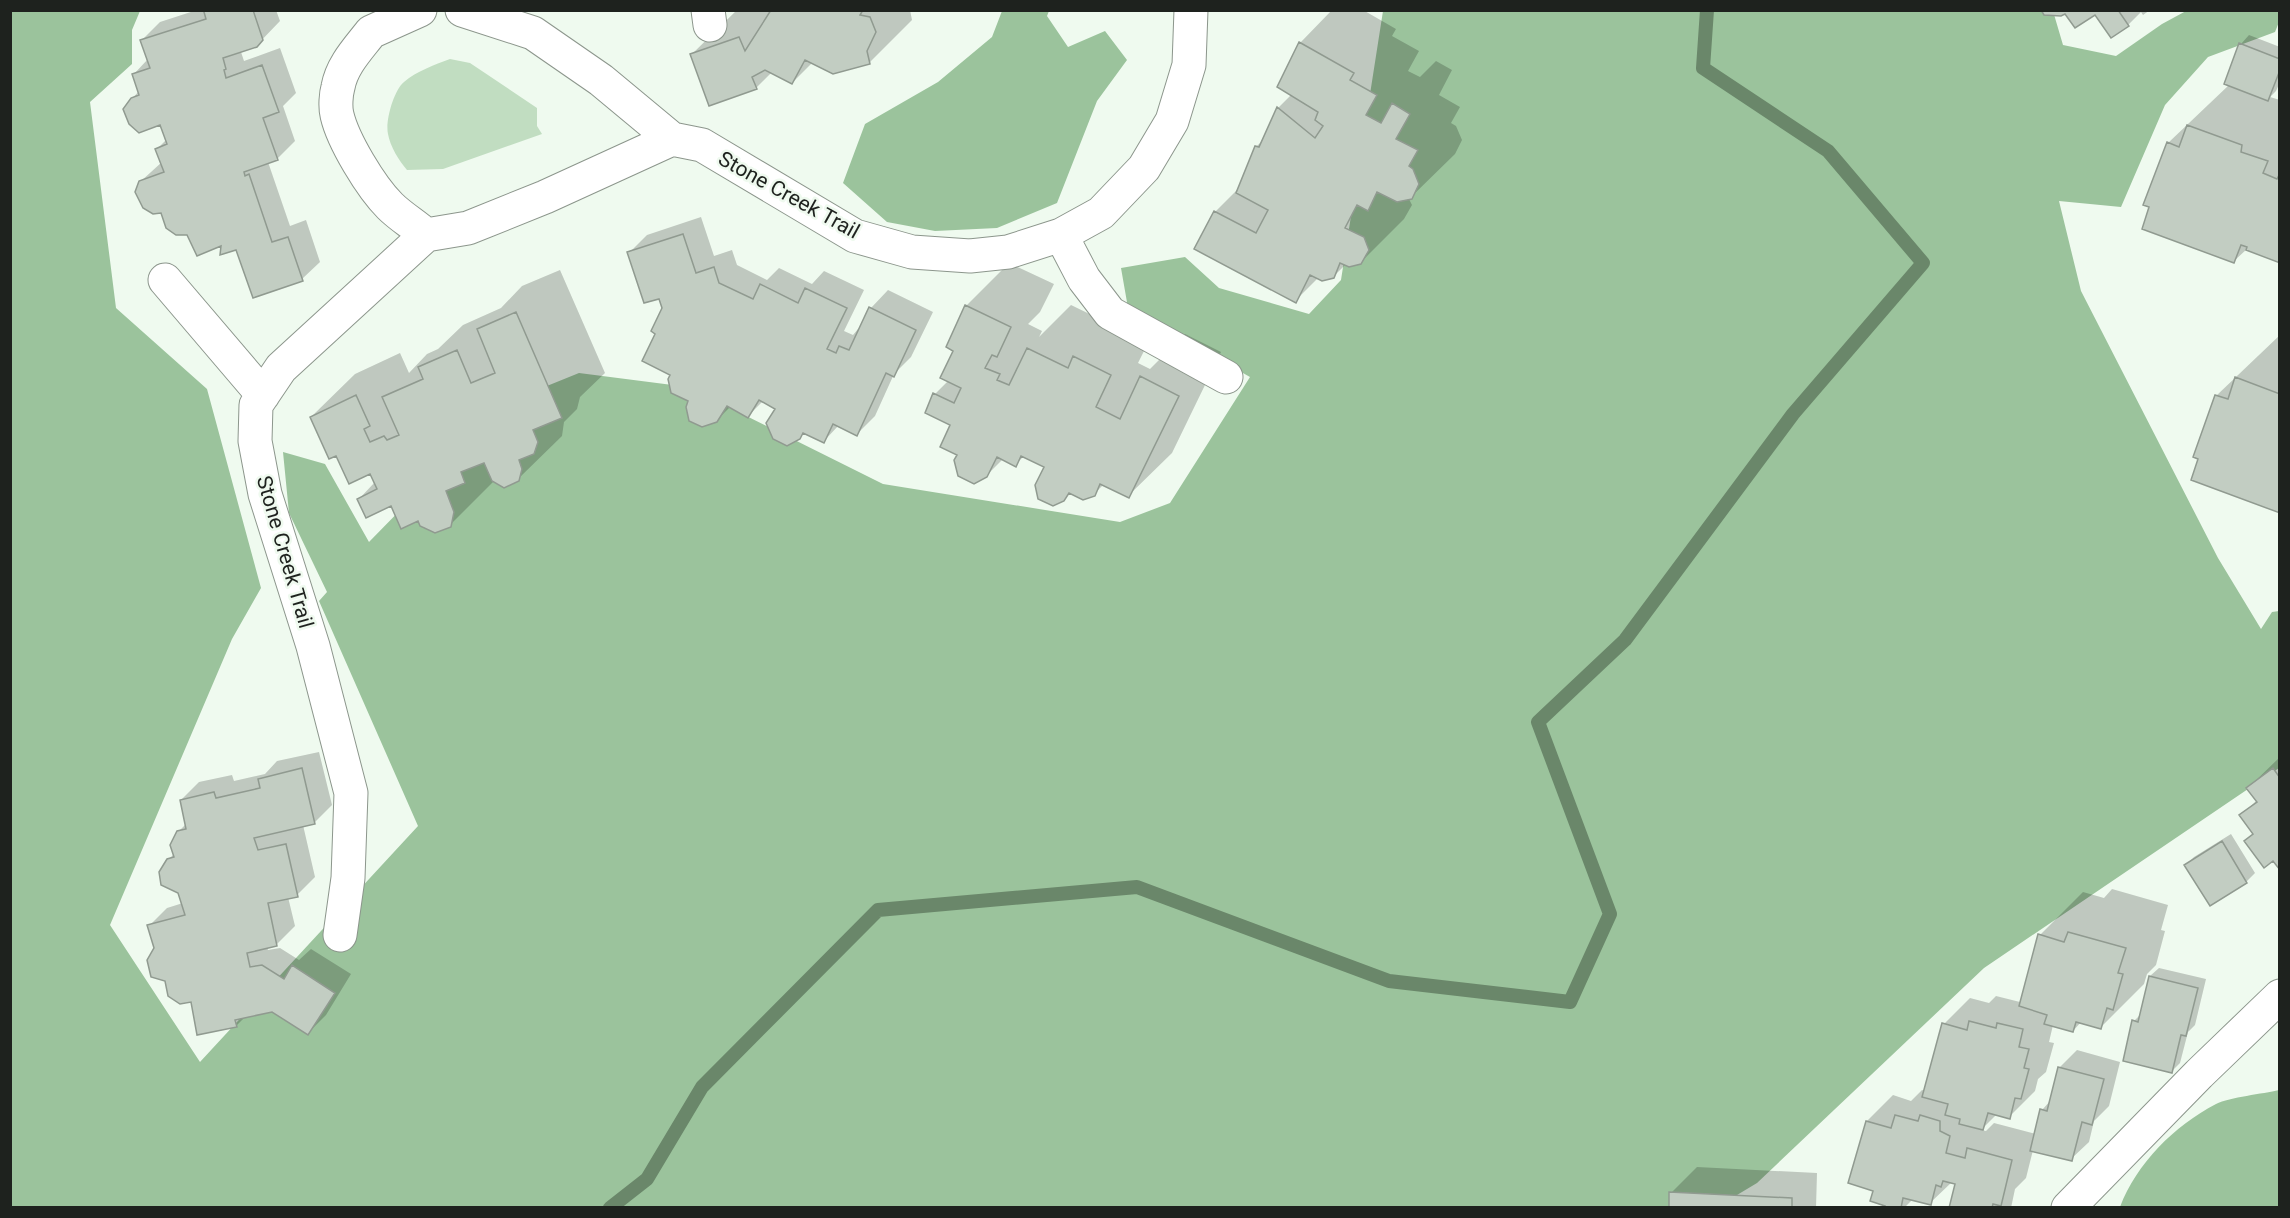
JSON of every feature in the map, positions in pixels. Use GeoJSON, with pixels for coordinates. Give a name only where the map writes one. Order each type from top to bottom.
{"type":"FeatureCollection","features":[{"type":"Feature","properties":{"kind":"street"},"geometry":{"type":"LineString","coordinates":[[420,10],[371,32],[347,62],[338,87],[337,114],[352,150],[373,186],[390,206],[426,235],[468,228],[545,197],[672,139]]}},
{"type":"Feature","properties":{"kind":"street","name":"Stone Creek Trail"},"geometry":{"type":"LineString","coordinates":[[462,10],[533,33],[601,80],[672,139],[702,145],[855,236],[912,252],[970,256],[1008,252],[1061,236],[1101,213],[1144,168],[1172,122],[1189,65],[1191,10]]}},
{"type":"Feature","properties":{"kind":"street","name":"Stone Creek Trail"},"geometry":{"type":"LineString","coordinates":[[340,935],[348,878],[351,793],[313,646],[265,494],[255,441],[256,405],[281,368],[426,235]]}},
{"type":"Feature","properties":{"kind":"street"},"geometry":{"type":"LineString","coordinates":[[1061,236],[1083,279],[1110,313],[1226,377]]}},
{"type":"Feature","properties":{"kind":"street"},"geometry":{"type":"LineString","coordinates":[[165,280],[263,395]]}},
{"type":"Feature","properties":{"kind":"street"},"geometry":{"type":"LineString","coordinates":[[2068,1208],[2199,1074],[2280,996]]}},
{"type":"Feature","properties":{"kind":"green space"},"geometry":{"type":"Polygon","coordinates":[[[10,11],[140,11],[132,30],[132,64],[90,102],[116,308],[207,389],[261,588],[232,639],[110,925],[200,1062],[418,826],[319,601],[327,592],[289,513],[283,452],[325,464],[369,542],[505,403],[579,373],[688,387],[883,484],[1120,522],[1170,503],[1250,377],[1128,308],[1121,268],[1185,257],[1219,288],[1309,314],[1341,280],[1383,11],[2053,11],[2063,45],[2116,56],[2162,24],[2186,11],[2279,11],[2279,22],[2275,32],[2208,57],[2165,105],[2121,207],[2059,201],[2081,291],[2218,558],[2261,629],[2272,612],[2279,611],[2279,768],[1984,968],[1757,1183],[1717,1207],[11,1207],[10,11]]]}},
{"type":"Feature","properties":{"kind":"green space"},"geometry":{"type":"Polygon","coordinates":[[[1002,11],[1049,11],[1047,16],[1068,47],[1105,31],[1127,60],[1097,101],[1057,203],[997,228],[935,231],[887,222],[843,183],[865,124],[938,82],[992,37],[1002,11]]]}},
{"type":"Feature","properties":{"kind":"green space"},"geometry":{"type":"Polygon","coordinates":[[[450,59],[470,63],[537,108],[537,126],[542,134],[443,169],[407,170],[395,153],[388,134],[389,114],[394,99],[400,86],[409,78],[450,59]]]}},
{"type":"Feature","properties":{"kind":"green space"},"geometry":{"type":"Polygon","coordinates":[[[2279,1090],[2279,1207],[2120,1207],[2136,1175],[2147,1161],[2186,1123],[2216,1104],[2279,1090]]]}},
{"type":"Feature","properties":{"kind":"building"},"geometry":{"type":"Polygon","coordinates":[[[207,10],[253,10],[263,40],[257,47],[223,58],[226,78],[262,65],[279,112],[263,118],[278,160],[244,172],[245,176],[249,174],[272,242],[288,237],[303,281],[253,298],[236,250],[220,255],[221,246],[197,256],[187,235],[176,235],[166,228],[161,213],[153,214],[143,208],[135,192],[139,181],[164,172],[155,149],[167,144],[160,125],[139,133],[129,124],[123,109],[131,98],[139,95],[132,74],[150,68],[140,40],[206,19],[204,12],[207,10]]]}},
{"type":"Feature","properties":{"kind":"building"},"geometry":{"type":"Polygon","coordinates":[[[771,10],[863,10],[860,15],[870,17],[876,32],[867,51],[870,64],[833,74],[805,60],[792,84],[765,70],[752,77],[757,89],[709,106],[690,54],[739,37],[745,51],[771,10]]]}},
{"type":"Feature","properties":{"kind":"building"},"geometry":{"type":"Polygon","coordinates":[[[2041,10],[2118,10],[2129,26],[2111,38],[2095,15],[2075,28],[2065,14],[2061,16],[2044,15],[2041,10]]]}},
{"type":"Feature","properties":{"kind":"building"},"geometry":{"type":"Polygon","coordinates":[[[1299,42],[1354,73],[1350,80],[1377,95],[1366,115],[1381,123],[1392,103],[1410,114],[1396,139],[1418,150],[1409,166],[1413,169],[1419,184],[1412,199],[1397,202],[1377,192],[1368,211],[1357,205],[1345,228],[1364,237],[1369,250],[1361,264],[1349,267],[1340,263],[1334,278],[1322,281],[1310,275],[1296,303],[1194,249],[1214,211],[1256,233],[1268,210],[1236,193],[1255,146],[1259,147],[1277,107],[1315,138],[1323,126],[1315,120],[1318,112],[1277,87],[1299,42]]]}},
{"type":"Feature","properties":{"kind":"building"},"geometry":{"type":"Polygon","coordinates":[[[2239,43],[2280,59],[2280,70],[2268,101],[2224,84],[2239,43]]]}},
{"type":"Feature","properties":{"kind":"building"},"geometry":{"type":"Polygon","coordinates":[[[2187,125],[2242,145],[2241,152],[2268,161],[2263,173],[2277,179],[2280,173],[2280,263],[2246,250],[2247,247],[2241,245],[2234,263],[2142,229],[2149,207],[2143,205],[2167,142],[2179,147],[2187,125]]]}},
{"type":"Feature","properties":{"kind":"building"},"geometry":{"type":"Polygon","coordinates":[[[683,234],[696,273],[714,267],[719,283],[753,299],[760,284],[798,303],[805,288],[847,308],[827,349],[836,353],[839,346],[849,350],[869,307],[916,330],[894,377],[886,373],[857,436],[833,424],[824,443],[803,433],[800,439],[787,446],[773,439],[766,423],[775,409],[759,400],[748,418],[727,406],[717,422],[702,427],[689,421],[686,407],[688,401],[671,393],[668,379],[670,375],[642,361],[655,334],[651,331],[662,308],[659,299],[644,303],[627,252],[683,234]]]}},
{"type":"Feature","properties":{"kind":"building"},"geometry":{"type":"Polygon","coordinates":[[[965,305],[1011,327],[997,357],[992,355],[985,368],[1000,374],[997,380],[1009,385],[1027,348],[1068,368],[1073,356],[1111,375],[1096,407],[1120,419],[1140,376],[1179,396],[1129,498],[1100,484],[1095,496],[1083,500],[1069,493],[1064,501],[1053,506],[1038,499],[1035,485],[1044,467],[1021,456],[1016,467],[997,457],[987,477],[974,484],[958,476],[954,460],[957,455],[940,447],[950,425],[925,413],[933,393],[954,403],[961,388],[940,378],[953,351],[946,347],[965,305]]]}},
{"type":"Feature","properties":{"kind":"building"},"geometry":{"type":"Polygon","coordinates":[[[516,312],[562,418],[533,430],[538,442],[534,454],[519,460],[522,469],[519,481],[504,488],[492,481],[484,463],[461,472],[465,483],[446,491],[454,512],[451,527],[435,533],[420,526],[418,521],[401,529],[391,506],[366,518],[357,499],[377,489],[370,474],[349,484],[336,456],[329,459],[310,417],[356,395],[370,426],[364,429],[370,442],[384,436],[387,440],[399,435],[382,397],[423,379],[418,367],[457,350],[471,383],[495,373],[477,329],[516,312]]]}},
{"type":"Feature","properties":{"kind":"building"},"geometry":{"type":"Polygon","coordinates":[[[2235,377],[2280,394],[2280,513],[2191,480],[2198,459],[2193,457],[2215,395],[2228,399],[2235,377]]]}},
{"type":"Feature","properties":{"kind":"building"},"geometry":{"type":"Polygon","coordinates":[[[302,768],[315,824],[254,838],[258,850],[286,844],[298,897],[268,903],[277,946],[247,953],[250,967],[262,965],[284,979],[292,965],[335,993],[308,1035],[272,1012],[235,1020],[237,1027],[197,1035],[191,1002],[180,1004],[168,996],[165,981],[151,977],[147,960],[154,948],[147,925],[185,915],[178,893],[161,885],[159,872],[167,859],[174,857],[170,845],[177,831],[186,829],[180,800],[214,792],[216,798],[260,788],[258,779],[302,768]]]}},
{"type":"Feature","properties":{"kind":"building"},"geometry":{"type":"Polygon","coordinates":[[[2273,768],[2280,778],[2280,870],[2273,861],[2264,868],[2244,841],[2253,834],[2239,815],[2257,802],[2246,788],[2273,768]]]}},
{"type":"Feature","properties":{"kind":"building"},"geometry":{"type":"Polygon","coordinates":[[[2222,841],[2247,883],[2210,906],[2184,865],[2222,841]]]}},
{"type":"Feature","properties":{"kind":"building"},"geometry":{"type":"Polygon","coordinates":[[[2068,932],[2126,948],[2118,973],[2123,974],[2113,1010],[2107,1008],[2101,1029],[2076,1022],[2073,1032],[2044,1024],[2047,1015],[2019,1006],[2038,934],[2064,942],[2068,932]]]}},
{"type":"Feature","properties":{"kind":"building"},"geometry":{"type":"Polygon","coordinates":[[[2149,976],[2198,988],[2186,1036],[2181,1035],[2172,1073],[2123,1061],[2132,1020],[2138,1022],[2149,976]]]}},
{"type":"Feature","properties":{"kind":"building"},"geometry":{"type":"Polygon","coordinates":[[[1969,1021],[1996,1028],[1997,1023],[2023,1029],[2019,1047],[2029,1049],[2024,1068],[2029,1069],[2021,1099],[2015,1098],[2010,1119],[1988,1113],[1983,1130],[1959,1124],[1960,1119],[1945,1115],[1948,1104],[1922,1097],[1942,1023],[1967,1030],[1969,1021]]]}},
{"type":"Feature","properties":{"kind":"building"},"geometry":{"type":"Polygon","coordinates":[[[2058,1067],[2104,1079],[2092,1125],[2082,1122],[2072,1161],[2030,1151],[2040,1109],[2047,1111],[2058,1067]]]}},
{"type":"Feature","properties":{"kind":"building"},"geometry":{"type":"Polygon","coordinates":[[[1895,1115],[1918,1121],[1920,1115],[1940,1121],[1940,1131],[1950,1136],[1946,1153],[1965,1158],[1967,1148],[2012,1160],[2001,1206],[1993,1204],[1992,1208],[1949,1208],[1955,1184],[1943,1181],[1941,1187],[1936,1185],[1931,1205],[1903,1198],[1901,1208],[1884,1208],[1885,1206],[1870,1201],[1873,1191],[1848,1183],[1866,1121],[1891,1128],[1895,1115]]]}},
{"type":"Feature","properties":{"kind":"building"},"geometry":{"type":"Polygon","coordinates":[[[1669,1192],[1792,1198],[1792,1208],[1669,1208],[1669,1192]]]}},
{"type":"Feature","properties":{"kind":"waterway"},"geometry":{"type":"LineString","coordinates":[[610,1208],[647,1179],[702,1087],[878,910],[1137,887],[1389,981],[1570,1002],[1610,914],[1538,722],[1625,640],[1793,414],[1923,263],[1828,151],[1703,68],[1707,10]]}}]}
